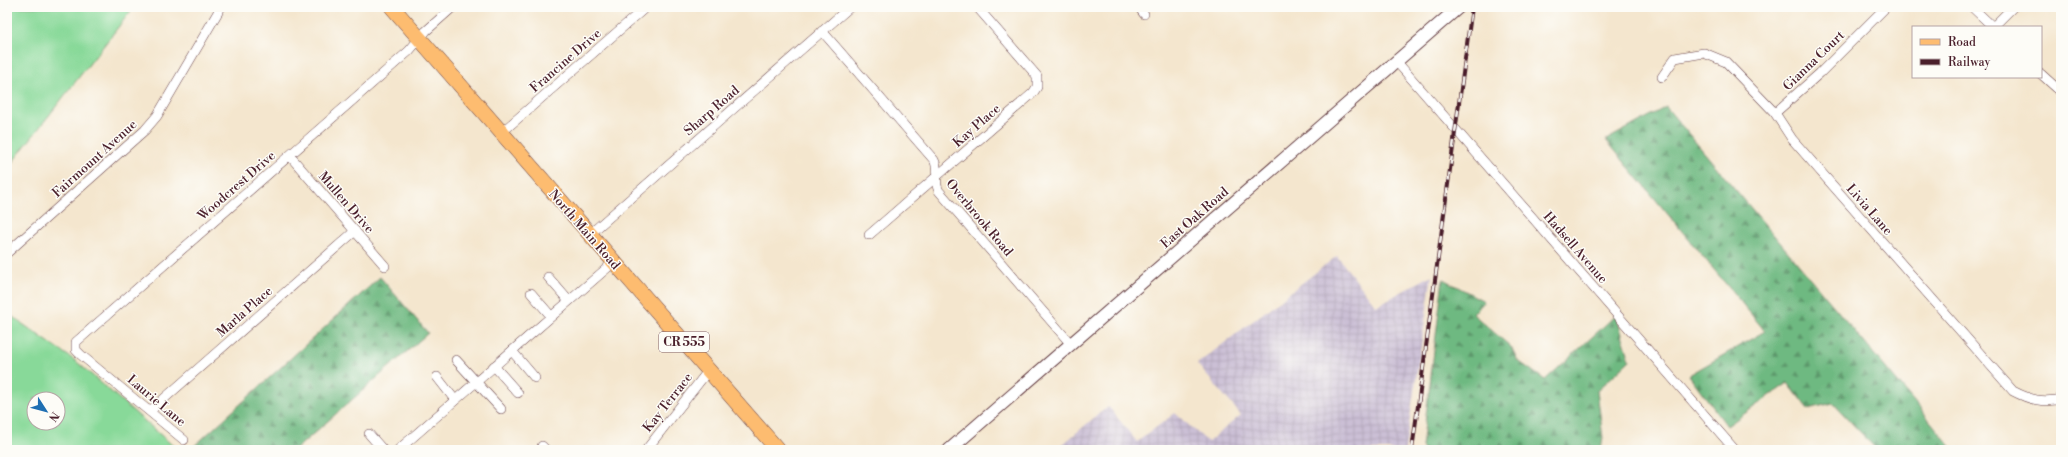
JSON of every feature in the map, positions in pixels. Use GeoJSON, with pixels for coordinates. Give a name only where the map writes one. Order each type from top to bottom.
{"type":"FeatureCollection","features":[{"type":"Feature","properties":{"kind":"main road","name":"North Main Road"},"geometry":{"type":"LineString","coordinates":[[392,7],[778,450]]}},
{"type":"Feature","properties":{"kind":"street","name":"Fairmount Avenue"},"geometry":{"type":"LineString","coordinates":[[7,253],[145,130],[157,116],[221,7]]}},
{"type":"Feature","properties":{"kind":"street","name":"Woodcrest Drive"},"geometry":{"type":"LineString","coordinates":[[114,381],[76,350],[76,342],[409,51],[419,39],[453,7]]}},
{"type":"Feature","properties":{"kind":"street","name":"Francine Drive"},"geometry":{"type":"LineString","coordinates":[[501,133],[646,7]]}},
{"type":"Feature","properties":{"kind":"street","name":"Sharp Road"},"geometry":{"type":"LineString","coordinates":[[590,234],[850,7]]}},
{"type":"Feature","properties":{"kind":"street","name":"Kay Place"},"geometry":{"type":"LineString","coordinates":[[869,235],[1033,93],[1037,87],[1037,76],[977,7]]}},
{"type":"Feature","properties":{"kind":"street","name":"East Oak Road"},"geometry":{"type":"LineString","coordinates":[[949,450],[1070,343],[1459,7]]}},
{"type":"Feature","properties":{"kind":"street","name":"Gianna Court"},"geometry":{"type":"LineString","coordinates":[[1775,113],[1820,73],[1886,7]]}},
{"type":"Feature","properties":{"kind":"street"},"geometry":{"type":"LineString","coordinates":[[1972,7],[1992,26]]}},
{"type":"Feature","properties":{"kind":"street"},"geometry":{"type":"LineString","coordinates":[[1994,26],[2013,7]]}},
{"type":"Feature","properties":{"kind":"street","name":"Overbrook Road"},"geometry":{"type":"LineString","coordinates":[[822,31],[938,165],[936,185],[939,192],[1070,343]]}},
{"type":"Feature","properties":{"kind":"street","name":"Livia Lane"},"geometry":{"type":"LineString","coordinates":[[1662,77],[1675,58],[1704,53],[1726,62],[1775,113],[1792,139],[2013,391],[2027,399],[2046,402],[2061,399]]}},
{"type":"Feature","properties":{"kind":"street","name":"Hadsell Avenue"},"geometry":{"type":"LineString","coordinates":[[1396,61],[1735,450]]}},
{"type":"Feature","properties":{"kind":"street"},"geometry":{"type":"LineString","coordinates":[[2042,75],[2061,92]]}},
{"type":"Feature","properties":{"kind":"street","name":"Mullen Drive"},"geometry":{"type":"LineString","coordinates":[[290,156],[385,266]]}},
{"type":"Feature","properties":{"kind":"street","name":"Marla Place"},"geometry":{"type":"LineString","coordinates":[[150,411],[356,231]]}},
{"type":"Feature","properties":{"kind":"street"},"geometry":{"type":"LineString","coordinates":[[398,450],[568,300],[614,262]]}},
{"type":"Feature","properties":{"kind":"street"},"geometry":{"type":"LineString","coordinates":[[548,277],[568,300]]}},
{"type":"Feature","properties":{"kind":"street"},"geometry":{"type":"LineString","coordinates":[[531,293],[550,316]]}},
{"type":"Feature","properties":{"kind":"street"},"geometry":{"type":"LineString","coordinates":[[512,350],[535,378]]}},
{"type":"Feature","properties":{"kind":"street"},"geometry":{"type":"LineString","coordinates":[[456,360],[475,383],[501,409]]}},
{"type":"Feature","properties":{"kind":"street"},"geometry":{"type":"LineString","coordinates":[[494,366],[518,393]]}},
{"type":"Feature","properties":{"kind":"street","name":"Kay Terrace"},"geometry":{"type":"LineString","coordinates":[[646,450],[708,371]]}},
{"type":"Feature","properties":{"kind":"street"},"geometry":{"type":"LineString","coordinates":[[437,377],[456,400]]}},
{"type":"Feature","properties":{"kind":"street","name":"Laurie Lane"},"geometry":{"type":"LineString","coordinates":[[114,381],[184,440]]}},
{"type":"Feature","properties":{"kind":"street"},"geometry":{"type":"LineString","coordinates":[[370,434],[383,450]]}},
{"type":"Feature","properties":{"kind":"street"},"geometry":{"type":"LineString","coordinates":[[406,443],[413,450]]}},
{"type":"Feature","properties":{"kind":"shaded area"},"geometry":{"type":"Polygon","coordinates":[[[1337,256],[1376,306],[1432,275],[1405,450],[1056,450],[1108,406],[1137,442],[1175,413],[1208,442],[1241,415],[1197,364],[1337,256]]]}},
{"type":"Feature","properties":{"kind":"green space"},"geometry":{"type":"Polygon","coordinates":[[[7,7],[134,7],[7,169],[7,7]]]}},
{"type":"Feature","properties":{"kind":"green space"},"geometry":{"type":"Polygon","coordinates":[[[1666,107],[1954,450],[1877,450],[1833,403],[1808,409],[1788,383],[1727,426],[1689,375],[1765,331],[1606,140],[1666,107]]]}},
{"type":"Feature","properties":{"kind":"green space"},"geometry":{"type":"Polygon","coordinates":[[[380,277],[428,333],[295,450],[190,450],[380,277]]]}},
{"type":"Feature","properties":{"kind":"green space"},"geometry":{"type":"Polygon","coordinates":[[[1443,279],[1484,301],[1473,314],[1511,347],[1517,360],[1545,380],[1616,315],[1630,360],[1597,391],[1603,438],[1601,450],[1424,450],[1422,447],[1443,279]]]}},
{"type":"Feature","properties":{"kind":"green space"},"geometry":{"type":"Polygon","coordinates":[[[7,313],[77,362],[178,450],[7,450],[7,313]]]}},
{"type":"Feature","properties":{"kind":"railway"},"geometry":{"type":"LineString","coordinates":[[1412,450],[1472,7]]}}]}
